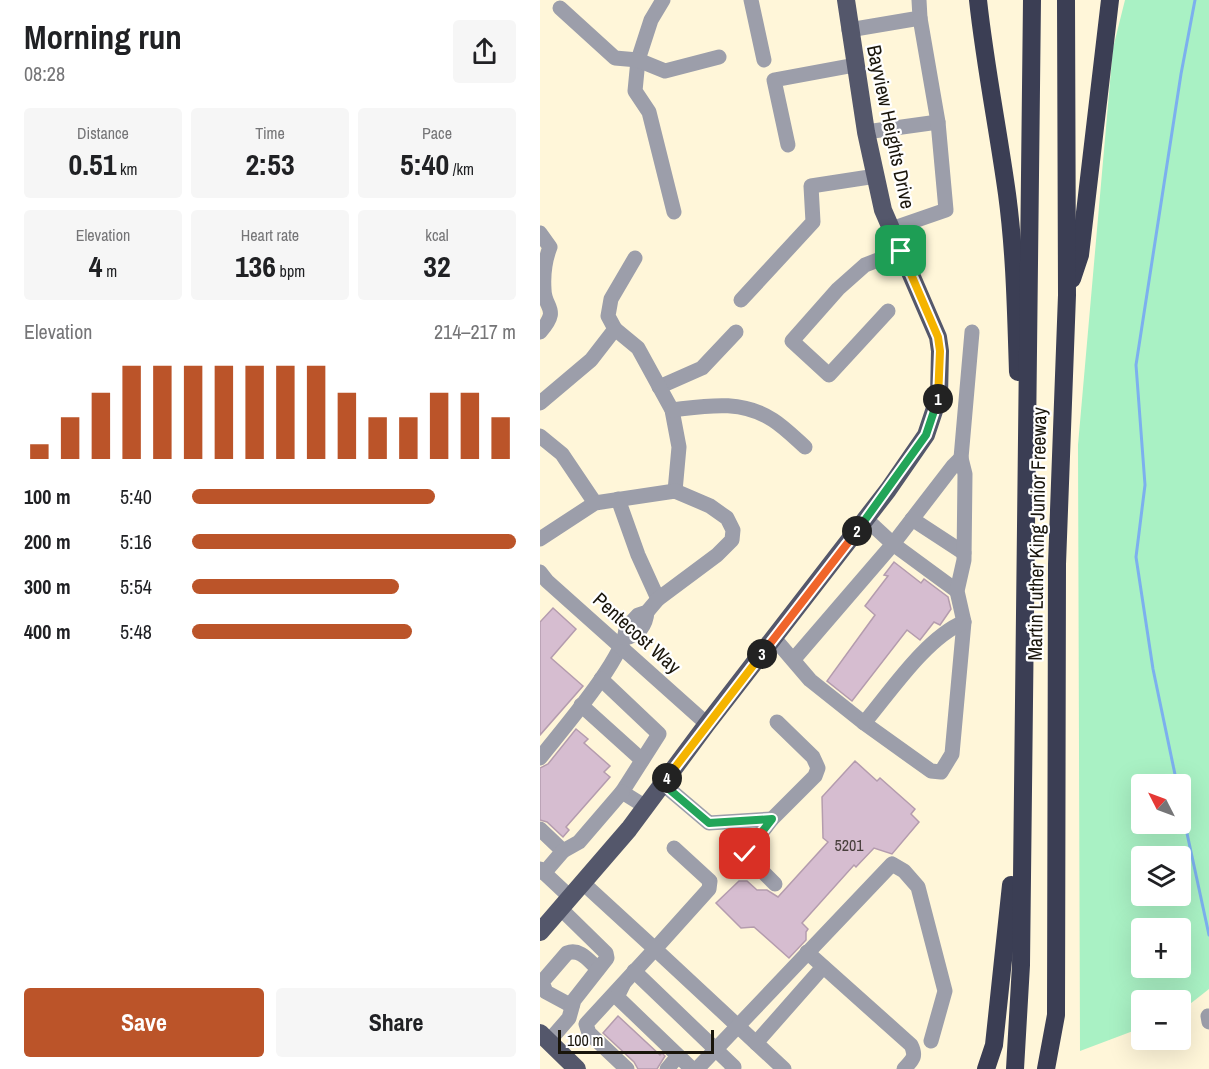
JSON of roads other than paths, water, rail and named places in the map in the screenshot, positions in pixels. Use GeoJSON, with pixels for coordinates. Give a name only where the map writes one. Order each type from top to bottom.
{"type":"FeatureCollection","features":[{"type":"Feature","properties":{"kind":"highway"},"geometry":{"type":"LineString","coordinates":[[978,0],[985,65],[1007,195],[1012,251],[1026,550]]}},
{"type":"Feature","properties":{"kind":"highway","name":"Martin Luther King Junior Freeway"},"geometry":{"type":"LineString","coordinates":[[1015,1069],[1021,965],[1032,0]]}},
{"type":"Feature","properties":{"kind":"highway","name":"Martin Luther King Junior Freeway"},"geometry":{"type":"LineString","coordinates":[[1046,1069],[1056,1015],[1057,564],[1067,295],[1066,0]]}},
{"type":"Feature","properties":{"kind":"highway"},"geometry":{"type":"LineString","coordinates":[[1067,295],[1080,255],[1110,0]]}},
{"type":"Feature","properties":{"kind":"highway"},"geometry":{"type":"LineString","coordinates":[[986,1069],[994,1045],[1023,755]]}},
{"type":"Feature","properties":{"kind":"highway"},"geometry":{"type":"LineString","coordinates":[[1055,1069],[1056,1015]]}},
{"type":"Feature","properties":{"kind":"main road","name":"Bayview Heights Drive"},"geometry":{"type":"LineString","coordinates":[[543,923],[583,883],[646,807],[707,724],[866,519],[926,435],[934,415],[939,396],[938,337],[883,210],[866,132],[846,0]]}},
{"type":"Feature","properties":{"kind":"main road"},"geometry":{"type":"LineString","coordinates":[[543,1038],[577,1069]]}},
{"type":"Feature","properties":{"kind":"street"},"geometry":{"type":"LineString","coordinates":[[663,0],[651,20],[638,60],[636,91],[649,112],[674,212]]}},
{"type":"Feature","properties":{"kind":"street"},"geometry":{"type":"LineString","coordinates":[[751,0],[765,60]]}},
{"type":"Feature","properties":{"kind":"street"},"geometry":{"type":"LineString","coordinates":[[891,229],[946,210],[938,122],[919,0]]}},
{"type":"Feature","properties":{"kind":"street"},"geometry":{"type":"LineString","coordinates":[[560,8],[615,58],[638,60],[665,70],[719,57]]}},
{"type":"Feature","properties":{"kind":"street"},"geometry":{"type":"LineString","coordinates":[[849,30],[920,18]]}},
{"type":"Feature","properties":{"kind":"street"},"geometry":{"type":"LineString","coordinates":[[788,145],[774,80],[855,65]]}},
{"type":"Feature","properties":{"kind":"street"},"geometry":{"type":"LineString","coordinates":[[866,132],[938,122]]}},
{"type":"Feature","properties":{"kind":"street"},"geometry":{"type":"LineString","coordinates":[[741,300],[813,222],[810,186],[876,176]]}},
{"type":"Feature","properties":{"kind":"street"},"geometry":{"type":"LineString","coordinates":[[540,332],[549,318],[551,308],[543,292],[545,261],[550,247],[542,243]]}},
{"type":"Feature","properties":{"kind":"street"},"geometry":{"type":"LineString","coordinates":[[888,311],[829,375],[792,341],[838,289],[865,265],[901,251]]}},
{"type":"Feature","properties":{"kind":"street"},"geometry":{"type":"LineString","coordinates":[[635,258],[611,299],[608,316],[615,329],[638,348],[672,410],[679,447],[675,491]]}},
{"type":"Feature","properties":{"kind":"street"},"geometry":{"type":"LineString","coordinates":[[540,403],[591,360],[615,329]]}},
{"type":"Feature","properties":{"kind":"street"},"geometry":{"type":"LineString","coordinates":[[659,387],[702,368],[736,332]]}},
{"type":"Feature","properties":{"kind":"street"},"geometry":{"type":"LineString","coordinates":[[774,638],[794,658],[797,667],[810,680],[864,723],[931,771],[941,772],[952,754],[964,622],[957,591],[964,553],[965,474],[961,458],[972,332]]}},
{"type":"Feature","properties":{"kind":"street"},"geometry":{"type":"LineString","coordinates":[[672,410],[718,405],[743,407],[772,419],[805,447]]}},
{"type":"Feature","properties":{"kind":"street"},"geometry":{"type":"LineString","coordinates":[[540,436],[562,454],[595,503]]}},
{"type":"Feature","properties":{"kind":"street"},"geometry":{"type":"LineString","coordinates":[[794,658],[893,543],[961,458]]}},
{"type":"Feature","properties":{"kind":"street"},"geometry":{"type":"LineString","coordinates":[[540,539],[595,503],[675,491],[711,506],[728,518],[733,530],[732,540],[717,555],[658,599],[647,612],[646,622],[634,636],[623,642],[601,679],[540,758]]}},
{"type":"Feature","properties":{"kind":"street"},"geometry":{"type":"LineString","coordinates":[[618,499],[638,555],[658,599]]}},
{"type":"Feature","properties":{"kind":"street"},"geometry":{"type":"LineString","coordinates":[[866,519],[893,543],[957,591]]}},
{"type":"Feature","properties":{"kind":"street"},"geometry":{"type":"LineString","coordinates":[[912,519],[964,553]]}},
{"type":"Feature","properties":{"kind":"street","name":"Pentecost Way"},"geometry":{"type":"LineString","coordinates":[[540,572],[547,581],[623,642],[707,724]]}},
{"type":"Feature","properties":{"kind":"street"},"geometry":{"type":"LineString","coordinates":[[864,723],[922,655],[951,627],[964,622]]}},
{"type":"Feature","properties":{"kind":"street"},"geometry":{"type":"LineString","coordinates":[[543,1038],[568,1018],[574,1000],[607,958],[606,953],[542,871],[568,848],[579,842],[622,792],[657,741],[659,734],[601,679]]}},
{"type":"Feature","properties":{"kind":"street"},"geometry":{"type":"LineString","coordinates":[[581,705],[642,760]]}},
{"type":"Feature","properties":{"kind":"street"},"geometry":{"type":"LineString","coordinates":[[775,884],[745,854],[772,819],[815,776],[818,768],[813,757],[777,722]]}},
{"type":"Feature","properties":{"kind":"street"},"geometry":{"type":"LineString","coordinates":[[663,784],[709,823],[772,819]]}},
{"type":"Feature","properties":{"kind":"street"},"geometry":{"type":"LineString","coordinates":[[622,792],[646,807]]}},
{"type":"Feature","properties":{"kind":"street"},"geometry":{"type":"LineString","coordinates":[[540,829],[568,848]]}},
{"type":"Feature","properties":{"kind":"street"},"geometry":{"type":"LineString","coordinates":[[627,1069],[589,1033],[586,1024],[710,889],[710,881],[674,848]]}},
{"type":"Feature","properties":{"kind":"street"},"geometry":{"type":"LineString","coordinates":[[697,1069],[888,865],[897,865],[918,887],[945,991],[931,1041]]}},
{"type":"Feature","properties":{"kind":"street"},"geometry":{"type":"LineString","coordinates":[[583,883],[784,1069]]}},
{"type":"Feature","properties":{"kind":"street"},"geometry":{"type":"LineString","coordinates":[[572,1006],[546,992],[542,982],[567,953],[572,951],[578,951],[598,969]]}},
{"type":"Feature","properties":{"kind":"street"},"geometry":{"type":"LineString","coordinates":[[807,952],[911,1045],[915,1052],[914,1058],[904,1069]]}},
{"type":"Feature","properties":{"kind":"street"},"geometry":{"type":"LineString","coordinates":[[756,1043],[823,967]]}},
{"type":"Feature","properties":{"kind":"street"},"geometry":{"type":"LineString","coordinates":[[630,975],[734,1068]]}},
{"type":"Feature","properties":{"kind":"street"},"geometry":{"type":"LineString","coordinates":[[630,975],[617,997],[692,1069]]}},
{"type":"Feature","properties":{"kind":"street"},"geometry":{"type":"LineString","coordinates":[[667,1069],[678,1056]]}},
{"type":"Feature","properties":{"kind":"waterway"},"geometry":{"type":"LineString","coordinates":[[1175,774],[1153,669],[1136,557],[1145,485],[1136,365],[1181,74],[1195,0]]}},
{"type":"Feature","properties":{"kind":"waterway"},"geometry":{"type":"LineString","coordinates":[[1187,834],[1209,935]]}}]}
